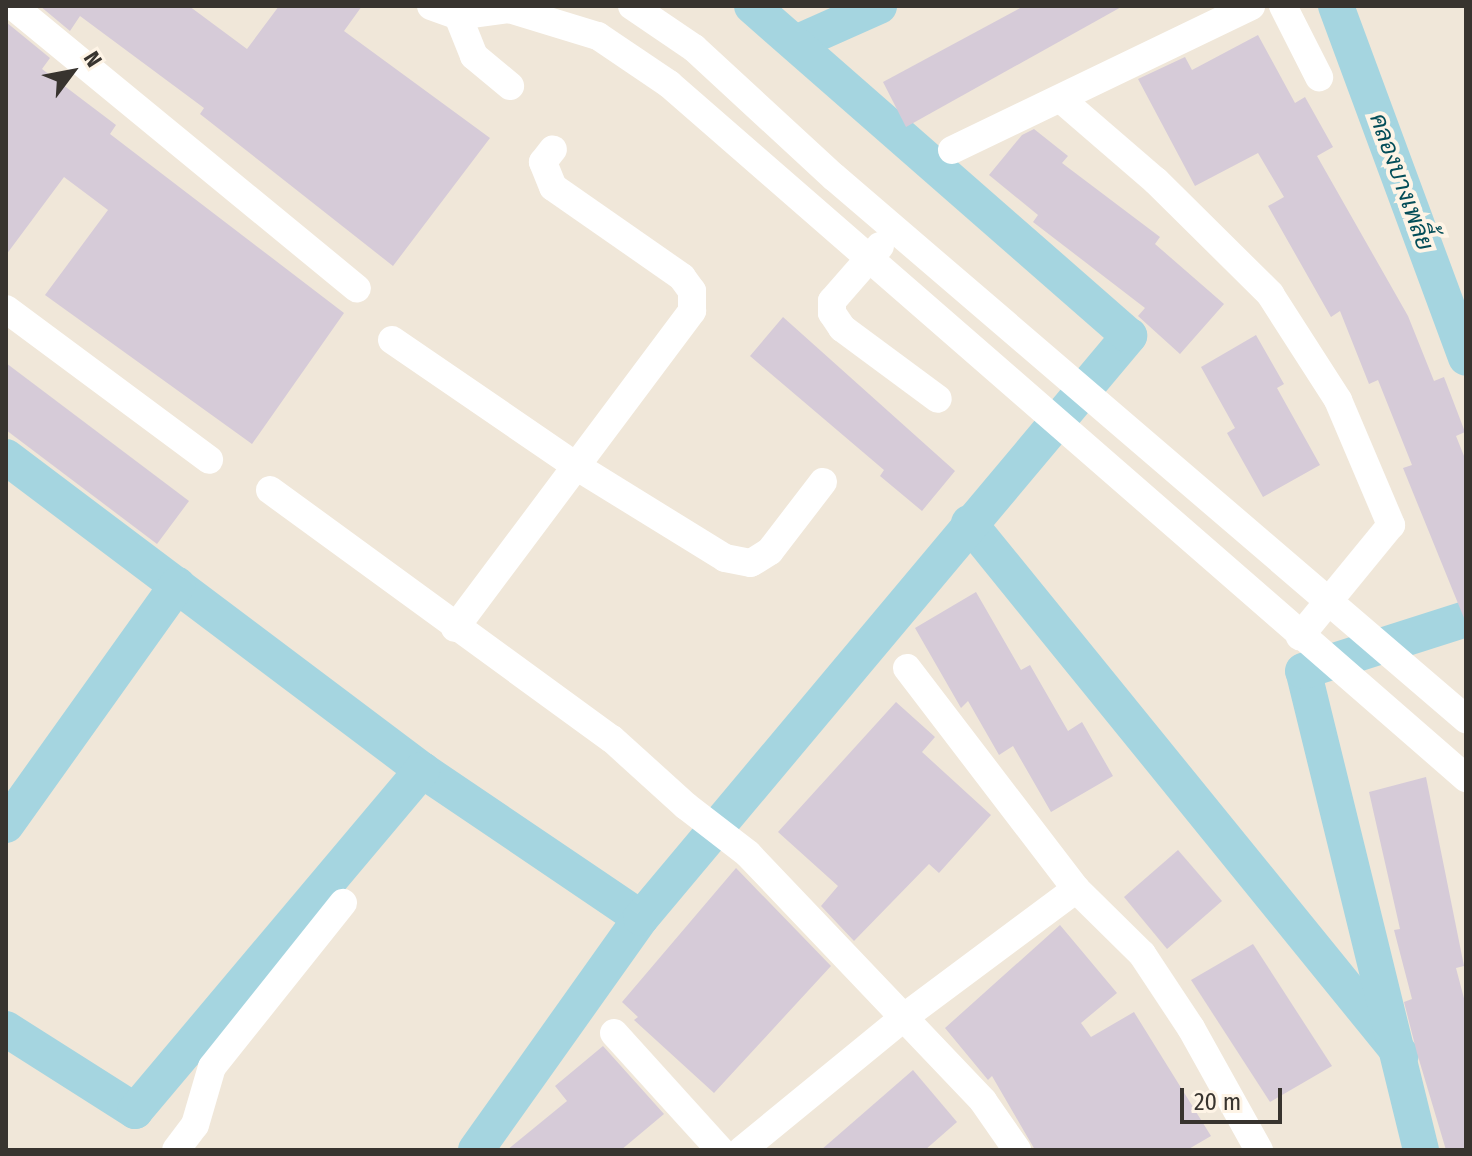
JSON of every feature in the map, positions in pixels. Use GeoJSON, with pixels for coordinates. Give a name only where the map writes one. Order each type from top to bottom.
{"type":"FeatureCollection","features":[{"type":"Feature","properties":{"kind":"street"},"geometry":{"type":"LineString","coordinates":[[13,6],[357,289]]}},
{"type":"Feature","properties":{"kind":"street"},"geometry":{"type":"LineString","coordinates":[[431,6],[458,16],[509,9],[598,36],[669,84],[1466,778]]}},
{"type":"Feature","properties":{"kind":"street"},"geometry":{"type":"LineString","coordinates":[[632,6],[694,48],[895,229],[1466,719]]}},
{"type":"Feature","properties":{"kind":"street"},"geometry":{"type":"LineString","coordinates":[[952,150],[1062,100],[1251,6]]}},
{"type":"Feature","properties":{"kind":"street"},"geometry":{"type":"LineString","coordinates":[[1283,6],[1319,77]]}},
{"type":"Feature","properties":{"kind":"street"},"geometry":{"type":"LineString","coordinates":[[458,16],[474,56],[510,86]]}},
{"type":"Feature","properties":{"kind":"street"},"geometry":{"type":"LineString","coordinates":[[1062,100],[1156,181],[1270,294],[1338,400],[1391,525],[1328,601],[1309,643]]}},
{"type":"Feature","properties":{"kind":"street"},"geometry":{"type":"LineString","coordinates":[[455,628],[692,311],[692,291],[682,277],[553,187],[543,162],[553,149]]}},
{"type":"Feature","properties":{"kind":"street"},"geometry":{"type":"LineString","coordinates":[[895,229],[832,301],[832,313],[842,328],[938,399]]}},
{"type":"Feature","properties":{"kind":"street"},"geometry":{"type":"LineString","coordinates":[[6,309],[209,460]]}},
{"type":"Feature","properties":{"kind":"street"},"geometry":{"type":"LineString","coordinates":[[392,340],[576,466],[725,558],[751,563],[770,551],[823,482]]}},
{"type":"Feature","properties":{"kind":"street"},"geometry":{"type":"LineString","coordinates":[[270,490],[455,628],[612,739],[686,806],[748,854],[983,1101],[1017,1150]]}},
{"type":"Feature","properties":{"kind":"street"},"geometry":{"type":"LineString","coordinates":[[907,668],[1076,889],[1142,954],[1191,1028],[1259,1150]]}},
{"type":"Feature","properties":{"kind":"street"},"geometry":{"type":"LineString","coordinates":[[742,1150],[903,1018],[1076,889]]}},
{"type":"Feature","properties":{"kind":"street"},"geometry":{"type":"LineString","coordinates":[[176,1150],[195,1125],[212,1067],[343,903]]}},
{"type":"Feature","properties":{"kind":"street"},"geometry":{"type":"LineString","coordinates":[[614,1033],[720,1150]]}},
{"type":"Feature","properties":{"kind":"building"},"geometry":{"type":"Polygon","coordinates":[[[40,6],[189,6],[247,49],[279,6],[362,6],[344,31],[490,138],[393,266],[200,114],[204,108],[80,16],[70,31],[40,6]]]}},
{"type":"Feature","properties":{"kind":"building"},"geometry":{"type":"Polygon","coordinates":[[[1024,6],[1123,6],[906,127],[883,82],[1024,6]]]}},
{"type":"Feature","properties":{"kind":"building"},"geometry":{"type":"Polygon","coordinates":[[[6,22],[50,58],[42,69],[116,125],[110,134],[344,313],[252,444],[45,295],[108,210],[64,177],[6,255],[6,22]]]}},
{"type":"Feature","properties":{"kind":"building"},"geometry":{"type":"Polygon","coordinates":[[[1258,35],[1295,103],[1305,97],[1333,147],[1317,156],[1408,316],[1434,381],[1444,377],[1465,432],[1456,436],[1466,461],[1466,623],[1403,468],[1412,465],[1378,380],[1369,384],[1340,311],[1331,317],[1268,206],[1284,197],[1258,153],[1195,186],[1138,79],[1185,57],[1192,70],[1258,35]]]}},
{"type":"Feature","properties":{"kind":"building"},"geometry":{"type":"Polygon","coordinates":[[[1034,129],[1068,156],[1062,163],[1160,237],[1155,244],[1224,304],[1180,354],[1138,316],[1145,308],[1033,222],[1038,215],[989,175],[1022,135],[1034,129]]]}},
{"type":"Feature","properties":{"kind":"building"},"geometry":{"type":"Polygon","coordinates":[[[783,317],[955,471],[922,511],[880,476],[884,470],[750,356],[783,317]]]}},
{"type":"Feature","properties":{"kind":"building"},"geometry":{"type":"Polygon","coordinates":[[[1256,335],[1284,384],[1277,388],[1320,465],[1263,497],[1227,433],[1235,428],[1201,367],[1256,335]]]}},
{"type":"Feature","properties":{"kind":"building"},"geometry":{"type":"Polygon","coordinates":[[[6,363],[189,501],[157,544],[6,430],[6,363]]]}},
{"type":"Feature","properties":{"kind":"building"},"geometry":{"type":"Polygon","coordinates":[[[976,592],[1021,670],[1030,665],[1068,731],[1082,722],[1113,776],[1051,812],[1013,746],[999,755],[968,701],[961,708],[915,628],[976,592]]]}},
{"type":"Feature","properties":{"kind":"building"},"geometry":{"type":"Polygon","coordinates":[[[896,702],[935,737],[922,752],[991,815],[939,873],[929,864],[854,941],[821,906],[838,886],[778,832],[896,702]]]}},
{"type":"Feature","properties":{"kind":"building"},"geometry":{"type":"Polygon","coordinates":[[[1426,777],[1464,966],[1456,968],[1466,1006],[1466,1150],[1446,1150],[1417,1053],[1404,1002],[1412,999],[1394,930],[1400,929],[1369,792],[1426,777]]]}},
{"type":"Feature","properties":{"kind":"building"},"geometry":{"type":"Polygon","coordinates":[[[1178,850],[1222,901],[1167,949],[1124,897],[1178,850]]]}},
{"type":"Feature","properties":{"kind":"building"},"geometry":{"type":"Polygon","coordinates":[[[736,868],[831,966],[714,1093],[634,1020],[638,1017],[622,1002],[736,868]]]}},
{"type":"Feature","properties":{"kind":"building"},"geometry":{"type":"Polygon","coordinates":[[[1060,925],[1117,993],[1081,1023],[1091,1037],[1134,1012],[1211,1136],[1187,1150],[1035,1150],[992,1076],[988,1080],[945,1028],[1060,925]]]}},
{"type":"Feature","properties":{"kind":"building"},"geometry":{"type":"Polygon","coordinates":[[[1253,944],[1332,1066],[1270,1102],[1191,980],[1253,944]]]}},
{"type":"Feature","properties":{"kind":"building"},"geometry":{"type":"Polygon","coordinates":[[[603,1046],[664,1114],[621,1150],[507,1150],[567,1101],[555,1086],[603,1046]]]}},
{"type":"Feature","properties":{"kind":"building"},"geometry":{"type":"Polygon","coordinates":[[[913,1070],[957,1122],[925,1150],[821,1150],[913,1070]]]}},
{"type":"Feature","properties":{"kind":"waterway"},"geometry":{"type":"LineString","coordinates":[[476,1150],[641,918],[1129,336],[752,6]]}},
{"type":"Feature","properties":{"kind":"waterway"},"geometry":{"type":"LineString","coordinates":[[796,43],[879,6]]}},
{"type":"Feature","properties":{"kind":"waterway","name":"คลองบางเพลี้ย"},"geometry":{"type":"LineString","coordinates":[[1336,6],[1466,358]]}},
{"type":"Feature","properties":{"kind":"waterway"},"geometry":{"type":"LineString","coordinates":[[6,457],[422,770],[641,918]]}},
{"type":"Feature","properties":{"kind":"waterway"},"geometry":{"type":"LineString","coordinates":[[969,523],[1401,1055]]}},
{"type":"Feature","properties":{"kind":"waterway"},"geometry":{"type":"LineString","coordinates":[[6,825],[177,585]]}},
{"type":"Feature","properties":{"kind":"waterway"},"geometry":{"type":"LineString","coordinates":[[1421,1150],[1303,671],[1466,619]]}},
{"type":"Feature","properties":{"kind":"waterway"},"geometry":{"type":"LineString","coordinates":[[6,1029],[135,1111],[422,770]]}}]}
